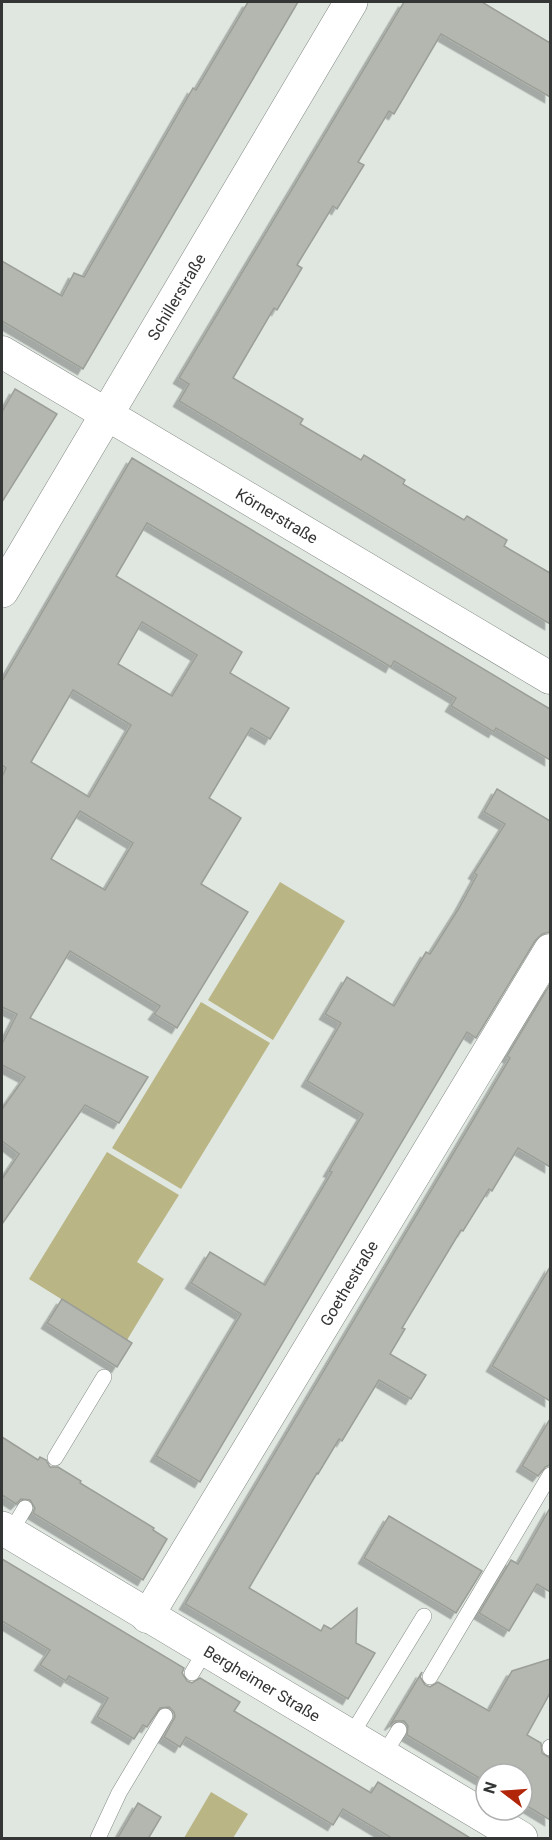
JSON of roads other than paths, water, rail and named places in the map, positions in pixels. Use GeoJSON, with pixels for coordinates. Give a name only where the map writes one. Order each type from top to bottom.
{"type":"FeatureCollection","features":[{"type":"Feature","properties":{"kind":"street","name":"Schillerstraße"},"geometry":{"type":"LineString","coordinates":[[2,591],[351,2]]}},
{"type":"Feature","properties":{"kind":"street","name":"Körnerstraße"},"geometry":{"type":"LineString","coordinates":[[2,352],[550,678]]}},
{"type":"Feature","properties":{"kind":"street","name":"Goethestraße"},"geometry":{"type":"LineString","coordinates":[[147,1617],[550,950]]}},
{"type":"Feature","properties":{"kind":"street","name":"Bergheimer Straße"},"geometry":{"type":"LineString","coordinates":[[12,1523],[147,1617],[198,1662],[350,1737],[391,1743],[512,1825]]}},
{"type":"Feature","properties":{"kind":"lane"},"geometry":{"type":"LineString","coordinates":[[55,1458],[104,1377]]}},
{"type":"Feature","properties":{"kind":"lane"},"geometry":{"type":"LineString","coordinates":[[430,1677],[550,1475]]}},
{"type":"Feature","properties":{"kind":"lane"},"geometry":{"type":"LineString","coordinates":[[350,1737],[424,1616]]}},
{"type":"Feature","properties":{"kind":"lane"},"geometry":{"type":"LineString","coordinates":[[98,1839],[119,1794],[165,1716]]}}]}
